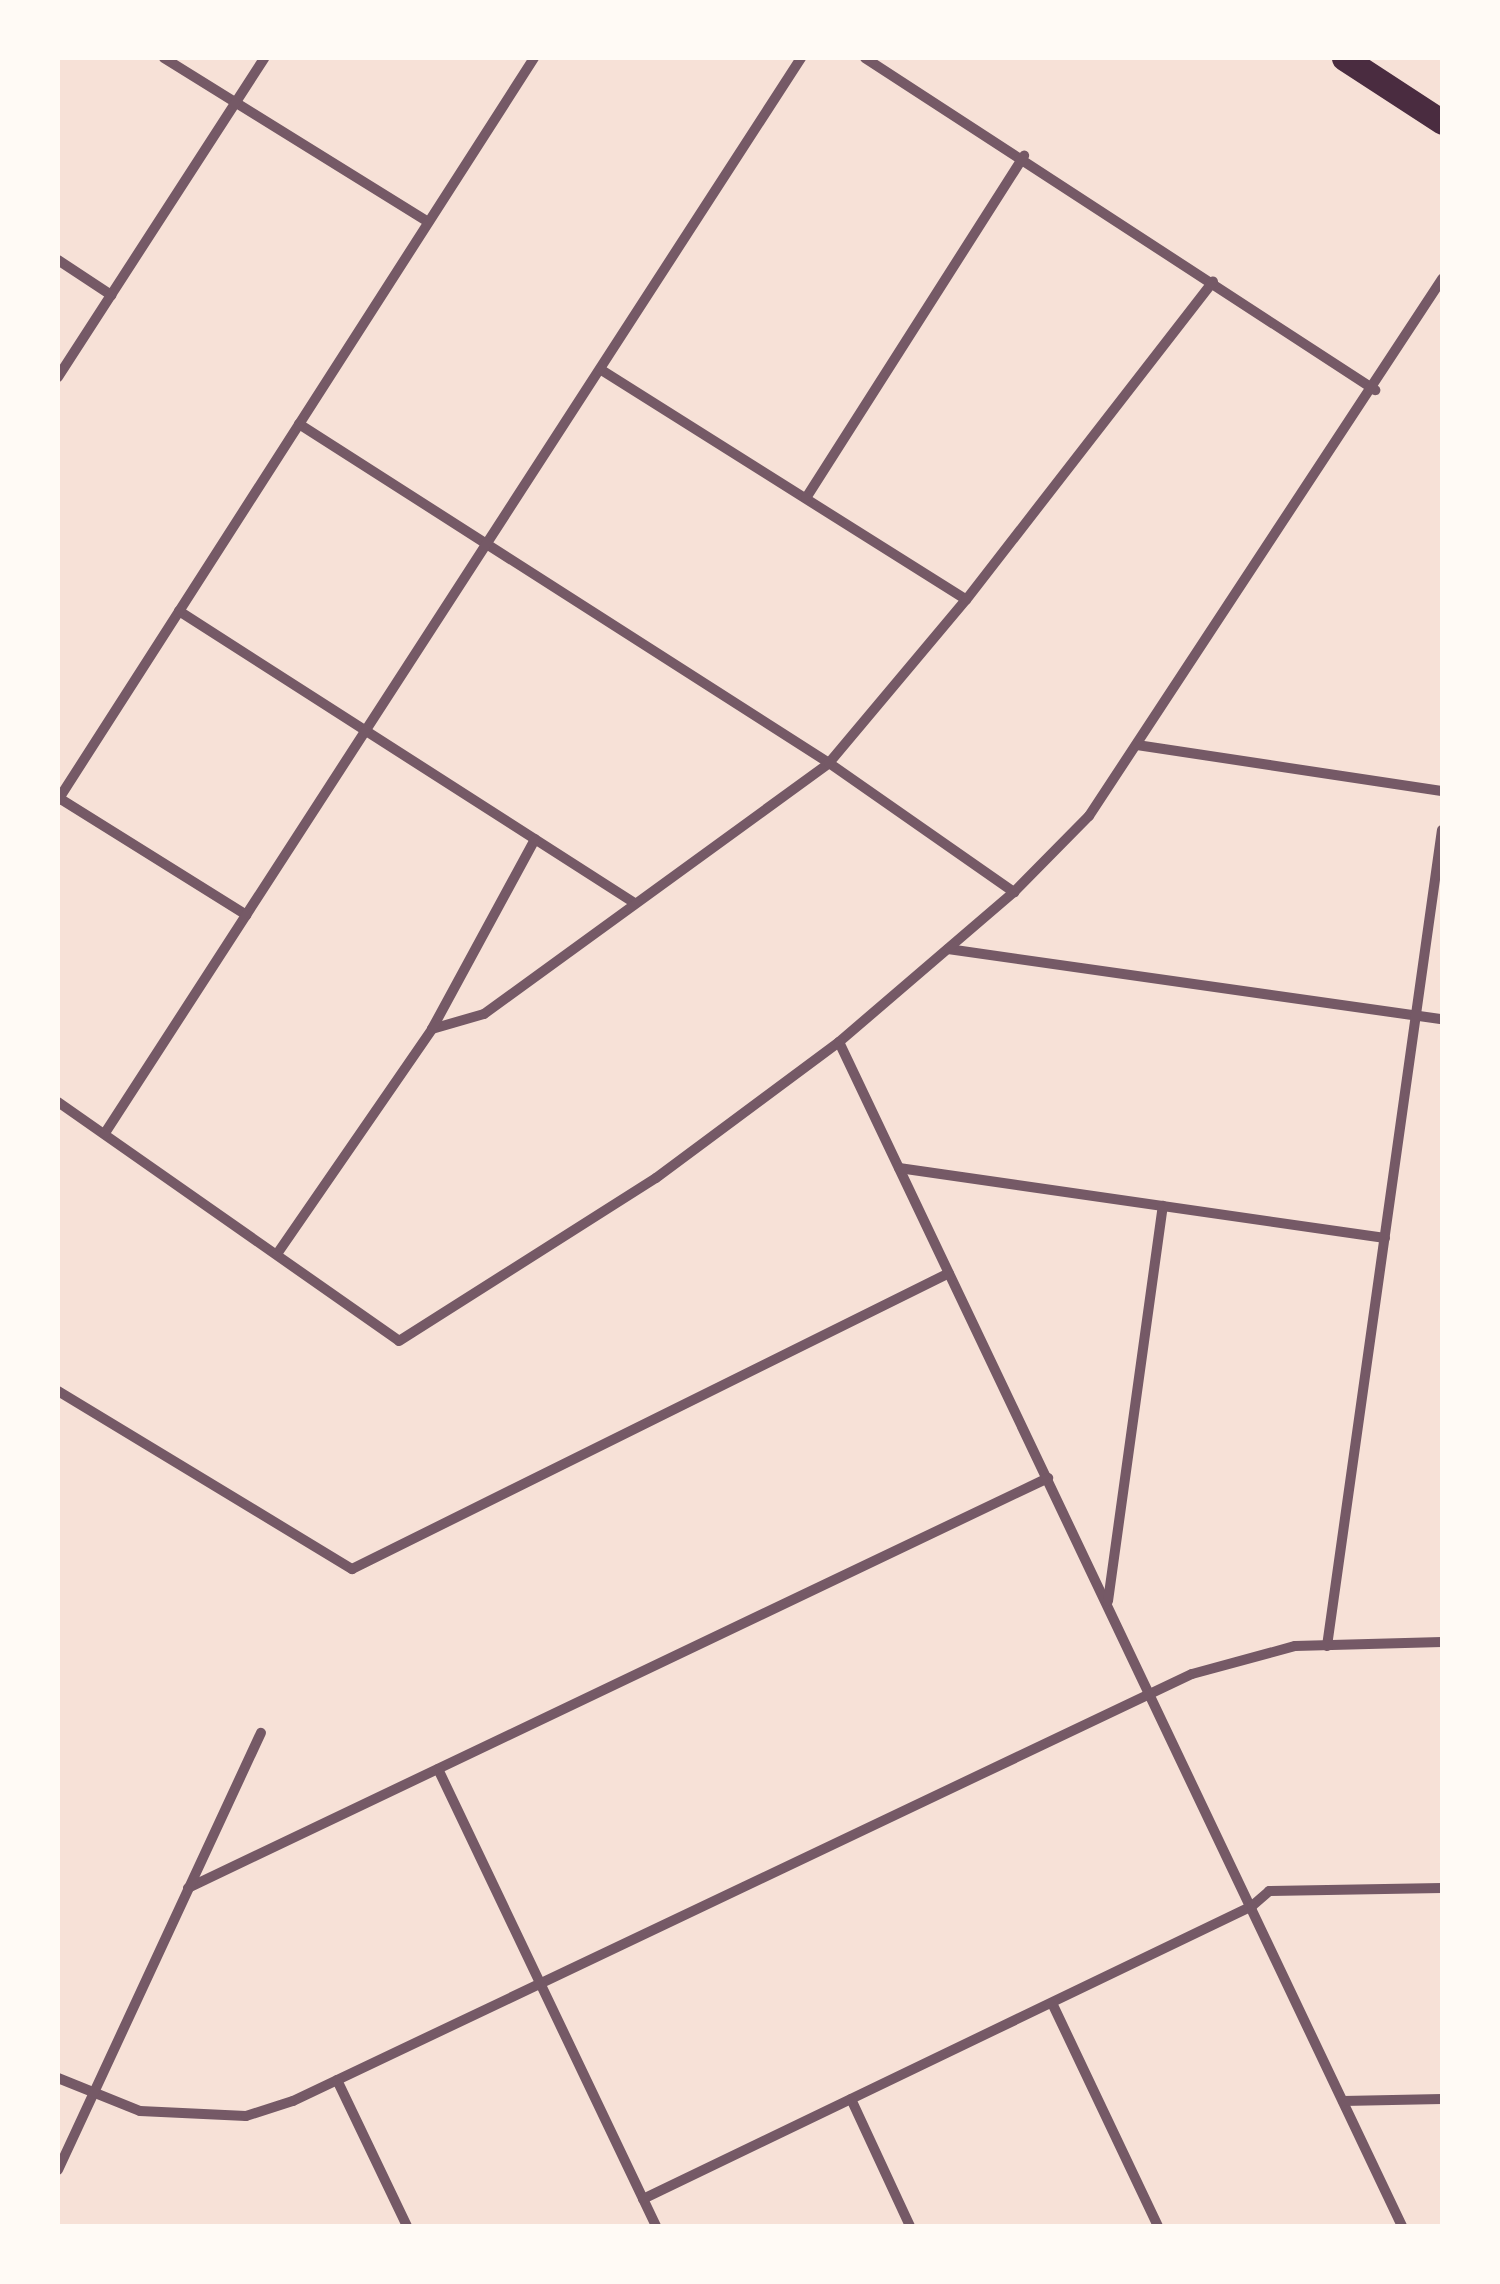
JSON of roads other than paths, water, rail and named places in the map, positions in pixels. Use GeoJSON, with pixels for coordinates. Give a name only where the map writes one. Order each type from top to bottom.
{"type":"FeatureCollection","features":[{"type":"Feature","properties":{"kind":"main road"},"geometry":{"type":"LineString","coordinates":[[1344,58],[1442,122]]}},
{"type":"Feature","properties":{"kind":"street"},"geometry":{"type":"LineString","coordinates":[[164,58],[428,222]]}},
{"type":"Feature","properties":{"kind":"street"},"geometry":{"type":"LineString","coordinates":[[58,377],[264,58]]}},
{"type":"Feature","properties":{"kind":"street"},"geometry":{"type":"LineString","coordinates":[[246,916],[58,799],[534,58]]}},
{"type":"Feature","properties":{"kind":"street"},"geometry":{"type":"LineString","coordinates":[[106,1133],[486,543],[603,371],[800,58]]}},
{"type":"Feature","properties":{"kind":"street"},"geometry":{"type":"LineString","coordinates":[[865,58],[1024,156],[1375,390]]}},
{"type":"Feature","properties":{"kind":"street"},"geometry":{"type":"LineString","coordinates":[[806,498],[1024,156]]}},
{"type":"Feature","properties":{"kind":"street"},"geometry":{"type":"LineString","coordinates":[[58,260],[110,295]]}},
{"type":"Feature","properties":{"kind":"street"},"geometry":{"type":"LineString","coordinates":[[58,1102],[399,1341],[656,1178],[838,1042],[1014,892],[1090,816],[1375,390],[1442,280]]}},
{"type":"Feature","properties":{"kind":"street"},"geometry":{"type":"LineString","coordinates":[[432,1030],[484,1014],[632,902],[829,762],[966,600],[1213,282]]}},
{"type":"Feature","properties":{"kind":"street"},"geometry":{"type":"LineString","coordinates":[[603,371],[966,600]]}},
{"type":"Feature","properties":{"kind":"street"},"geometry":{"type":"LineString","coordinates":[[298,424],[829,762],[1014,892]]}},
{"type":"Feature","properties":{"kind":"street"},"geometry":{"type":"LineString","coordinates":[[179,611],[632,902]]}},
{"type":"Feature","properties":{"kind":"street"},"geometry":{"type":"LineString","coordinates":[[1136,746],[1442,791]]}},
{"type":"Feature","properties":{"kind":"street"},"geometry":{"type":"LineString","coordinates":[[1327,1646],[1442,830]]}},
{"type":"Feature","properties":{"kind":"street"},"geometry":{"type":"LineString","coordinates":[[276,1254],[432,1030],[535,839]]}},
{"type":"Feature","properties":{"kind":"street"},"geometry":{"type":"LineString","coordinates":[[948,950],[1442,1019]]}},
{"type":"Feature","properties":{"kind":"street"},"geometry":{"type":"LineString","coordinates":[[838,1042],[1402,2226]]}},
{"type":"Feature","properties":{"kind":"street"},"geometry":{"type":"LineString","coordinates":[[899,1168],[1385,1238]]}},
{"type":"Feature","properties":{"kind":"street"},"geometry":{"type":"LineString","coordinates":[[1108,1602],[1163,1206]]}},
{"type":"Feature","properties":{"kind":"street"},"geometry":{"type":"LineString","coordinates":[[58,1391],[352,1569],[949,1272]]}},
{"type":"Feature","properties":{"kind":"street"},"geometry":{"type":"LineString","coordinates":[[188,1888],[1048,1478]]}},
{"type":"Feature","properties":{"kind":"street"},"geometry":{"type":"LineString","coordinates":[[58,2078],[140,2110],[246,2116],[337,2080],[1151,1693],[1238,1657],[1327,1646],[1442,1642]]}},
{"type":"Feature","properties":{"kind":"street"},"geometry":{"type":"LineString","coordinates":[[58,2170],[260,1732]]}},
{"type":"Feature","properties":{"kind":"street"},"geometry":{"type":"LineString","coordinates":[[438,1768],[656,2226]]}},
{"type":"Feature","properties":{"kind":"street"},"geometry":{"type":"LineString","coordinates":[[643,2199],[1252,1906],[1269,1891],[1442,1888]]}},
{"type":"Feature","properties":{"kind":"street"},"geometry":{"type":"LineString","coordinates":[[1052,2003],[1158,2226]]}},
{"type":"Feature","properties":{"kind":"street"},"geometry":{"type":"LineString","coordinates":[[337,2080],[407,2226]]}},
{"type":"Feature","properties":{"kind":"street"},"geometry":{"type":"LineString","coordinates":[[851,2099],[910,2226]]}},
{"type":"Feature","properties":{"kind":"street"},"geometry":{"type":"LineString","coordinates":[[1343,2101],[1442,2099]]}}]}
